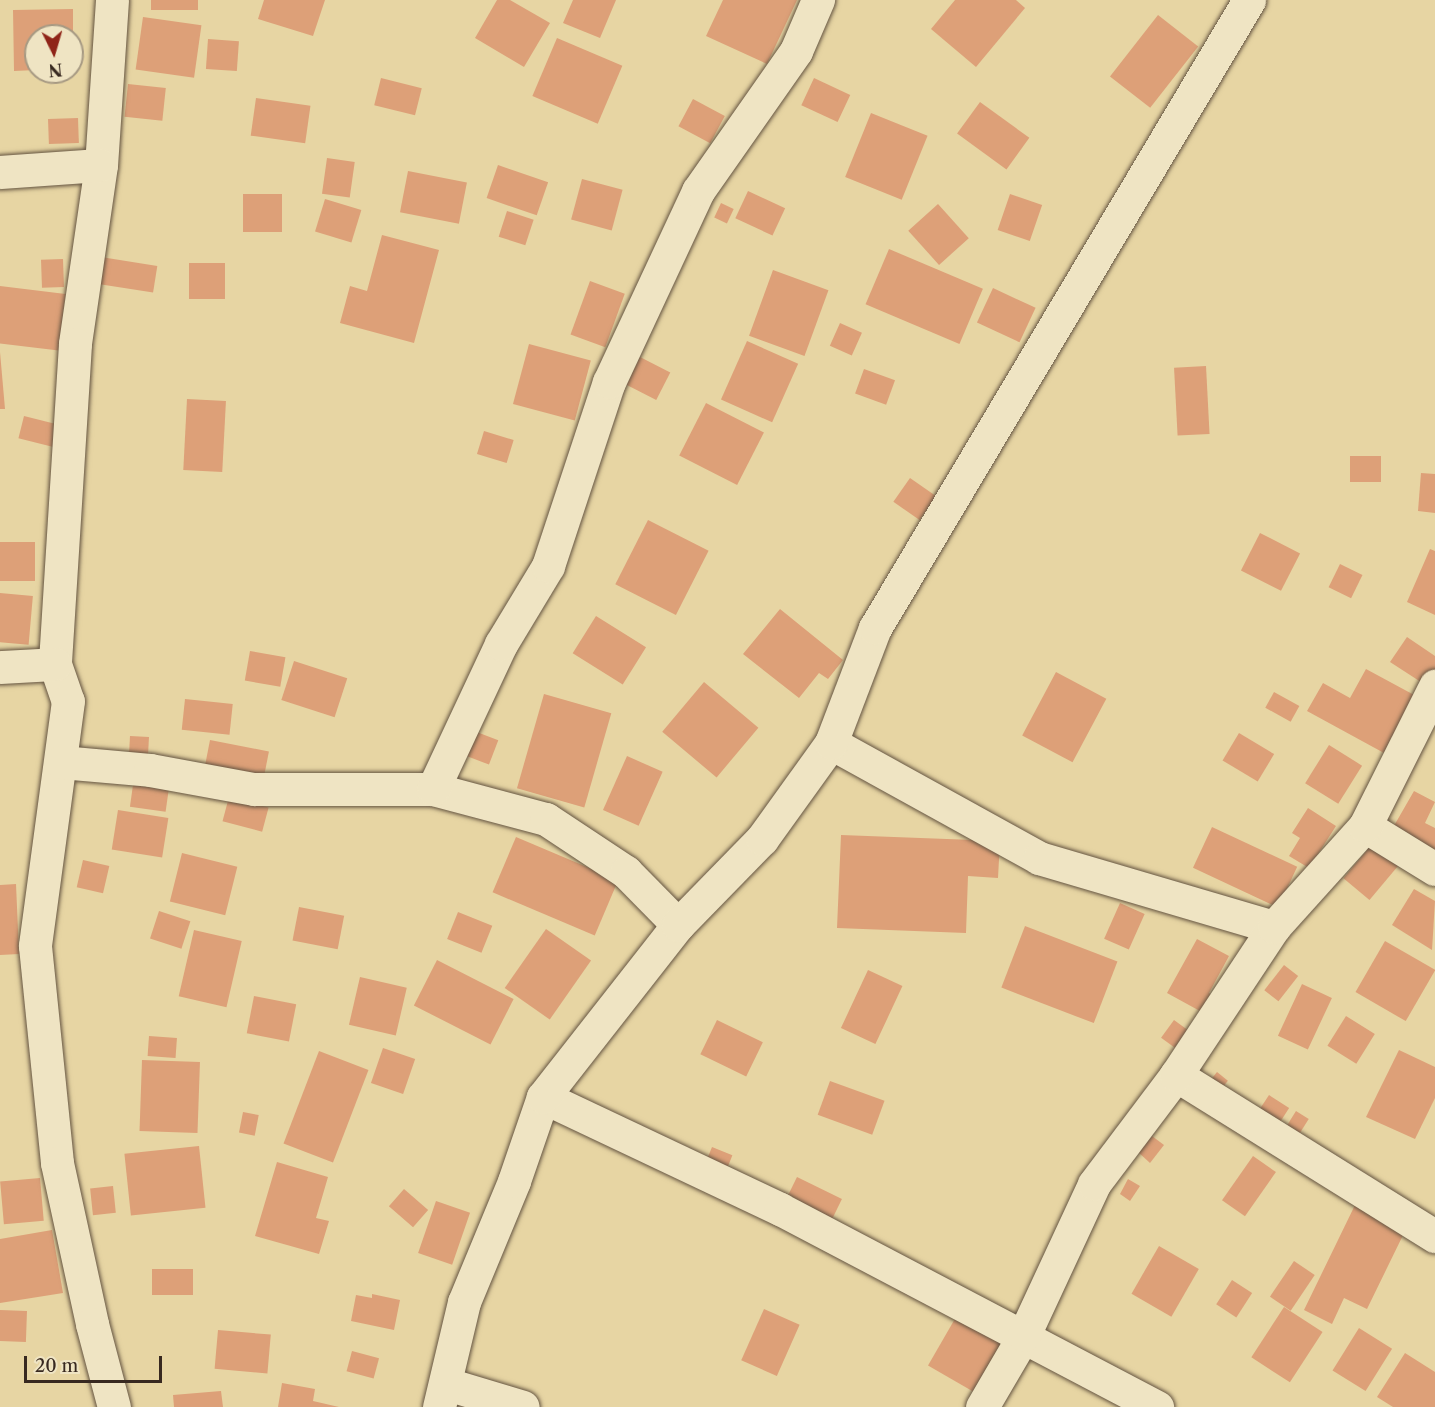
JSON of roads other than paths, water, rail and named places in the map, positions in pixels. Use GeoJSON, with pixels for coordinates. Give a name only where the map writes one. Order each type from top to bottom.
{"type":"FeatureCollection","features":[{"type":"Feature","properties":{"kind":"street"},"geometry":{"type":"LineString","coordinates":[[112,0],[101,165],[75,344],[55,664],[68,701],[35,946],[57,1163],[92,1324],[114,1407]]}},
{"type":"Feature","properties":{"kind":"street"},"geometry":{"type":"LineString","coordinates":[[433,789],[501,644],[548,566],[609,382],[698,191],[796,51],[818,0]]}},
{"type":"Feature","properties":{"kind":"street"},"geometry":{"type":"LineString","coordinates":[[523,1407],[443,1395],[464,1302],[514,1181],[543,1097],[678,925],[762,839],[831,743],[875,628],[1250,0]]}},
{"type":"Feature","properties":{"kind":"street"},"geometry":{"type":"LineString","coordinates":[[0,172],[101,165]]}},
{"type":"Feature","properties":{"kind":"street"},"geometry":{"type":"LineString","coordinates":[[0,667],[55,664]]}},
{"type":"Feature","properties":{"kind":"street"},"geometry":{"type":"LineString","coordinates":[[982,1407],[1024,1335],[1094,1184],[1176,1075],[1274,927],[1365,825],[1435,686]]}},
{"type":"Feature","properties":{"kind":"street"},"geometry":{"type":"LineString","coordinates":[[831,743],[1039,858],[1274,927]]}},
{"type":"Feature","properties":{"kind":"street"},"geometry":{"type":"LineString","coordinates":[[61,762],[150,770],[254,789],[433,789],[546,819],[626,872],[678,925]]}},
{"type":"Feature","properties":{"kind":"street"},"geometry":{"type":"LineString","coordinates":[[1365,825],[1435,869]]}},
{"type":"Feature","properties":{"kind":"street"},"geometry":{"type":"LineString","coordinates":[[1176,1075],[1435,1236]]}},
{"type":"Feature","properties":{"kind":"street"},"geometry":{"type":"LineString","coordinates":[[543,1097],[780,1209],[1024,1335],[1157,1407]]}}]}
